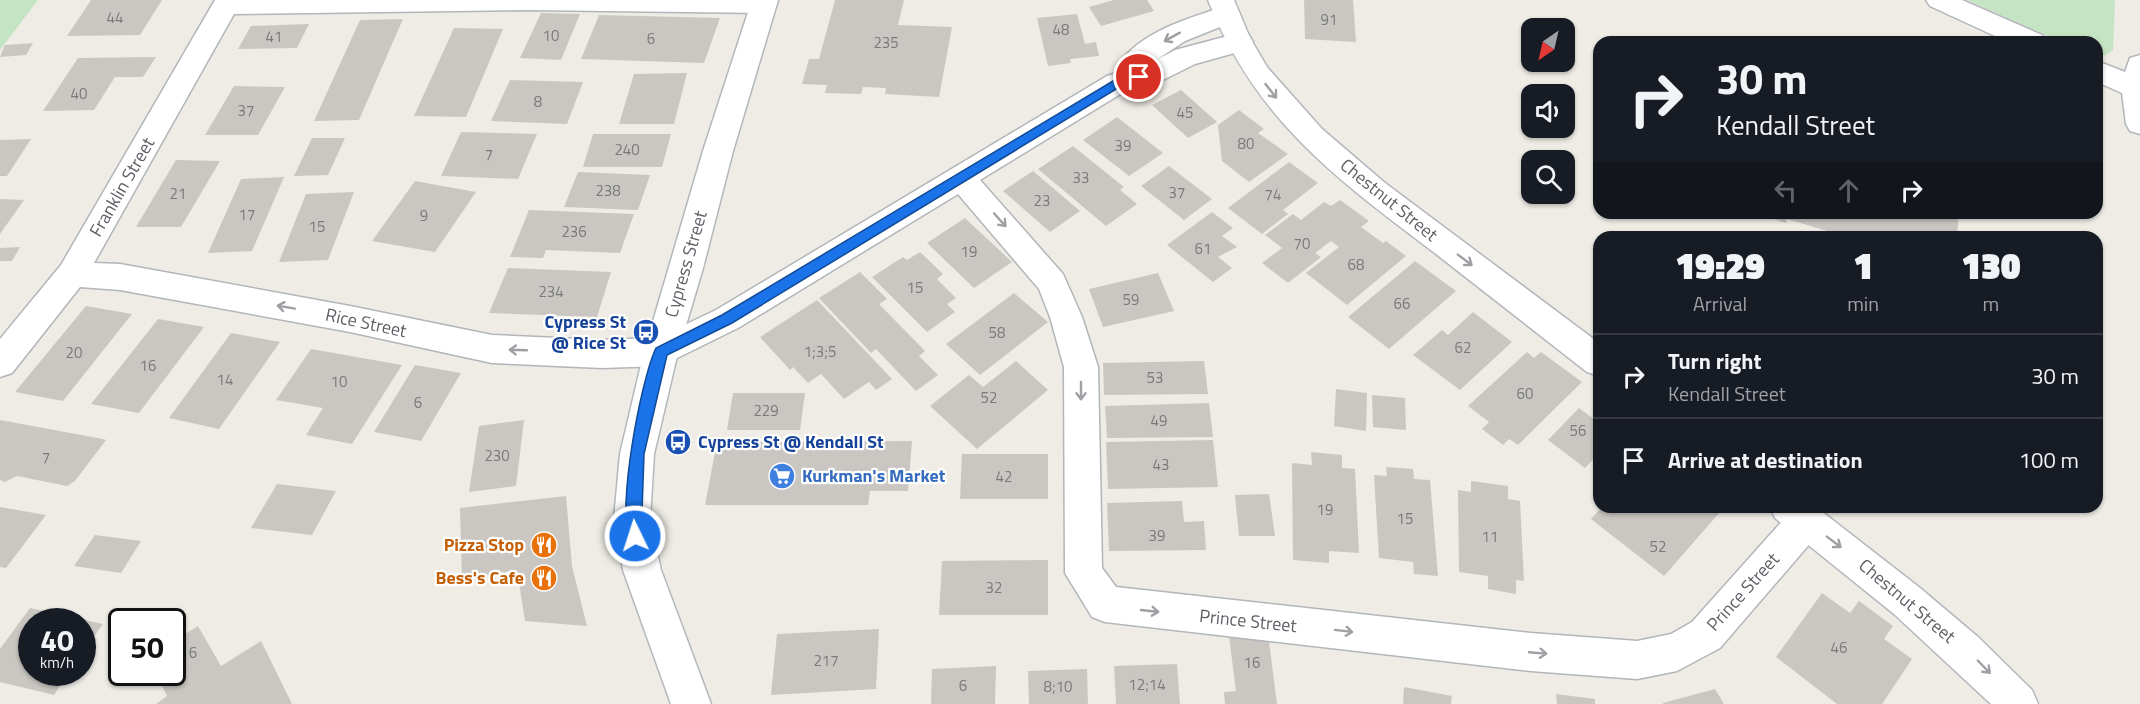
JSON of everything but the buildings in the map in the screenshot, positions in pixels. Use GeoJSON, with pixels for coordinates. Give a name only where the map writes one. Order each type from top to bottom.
{"type":"FeatureCollection","features":[{"type":"Feature","properties":{"kind":"street"},"geometry":{"type":"LineString","coordinates":[[1939,0],[2019,36]]}},
{"type":"Feature","properties":{"kind":"street"},"geometry":{"type":"LineString","coordinates":[[226,3],[765,2]]}},
{"type":"Feature","properties":{"kind":"street","name":"Cypress Street"},"geometry":{"type":"LineString","coordinates":[[691,704],[642,570],[632,519],[637,454],[661,352],[687,268],[718,151],[765,2]]}},
{"type":"Feature","properties":{"kind":"street","name":"Franklin Street"},"geometry":{"type":"LineString","coordinates":[[0,363],[72,274],[226,3]]}},
{"type":"Feature","properties":{"kind":"street"},"geometry":{"type":"LineString","coordinates":[[661,352],[727,319],[1120,83],[1153,73],[1185,57],[1229,19]]}},
{"type":"Feature","properties":{"kind":"street","name":"Chestnut Street"},"geometry":{"type":"LineString","coordinates":[[1229,19],[1258,74],[1286,110],[1341,162],[1593,357]]}},
{"type":"Feature","properties":{"kind":"street"},"geometry":{"type":"LineString","coordinates":[[2103,72],[2138,77],[2140,124]]}},
{"type":"Feature","properties":{"kind":"street","name":"Prince Street"},"geometry":{"type":"LineString","coordinates":[[960,177],[1027,251],[1052,283],[1066,317],[1081,367],[1084,573],[1105,604],[1531,652],[1637,660],[1677,652],[1706,635],[1797,514]]}},
{"type":"Feature","properties":{"kind":"street","name":"Rice Street"},"geometry":{"type":"LineString","coordinates":[[72,274],[131,279],[350,319],[492,350],[602,354],[661,352]]}},
{"type":"Feature","properties":{"kind":"street","name":"Chestnut Street"},"geometry":{"type":"LineString","coordinates":[[1797,514],[1928,616],[1970,654],[2018,704]]}},
{"type":"Feature","properties":{"kind":"green space"},"geometry":{"type":"Polygon","coordinates":[[[0,0],[38,0],[0,50],[0,0]]]}},
{"type":"Feature","properties":{"kind":"green space"},"geometry":{"type":"Polygon","coordinates":[[[1967,0],[2115,0],[2113,50],[2106,55],[2103,55],[2103,36],[2048,36],[1967,0]]]}},
{"type":"Feature","properties":{"kind":"place","name":"Cypress St @ Rice St"},"geometry":{"type":"Point","coordinates":[646,332]}},
{"type":"Feature","properties":{"kind":"place","name":"Cypress St @ Kendall St"},"geometry":{"type":"Point","coordinates":[678,442]}},
{"type":"Feature","properties":{"kind":"place","name":"Kurkman's Market"},"geometry":{"type":"Point","coordinates":[782,476]}},
{"type":"Feature","properties":{"kind":"place","name":"Pizza Stop"},"geometry":{"type":"Point","coordinates":[544,545]}},
{"type":"Feature","properties":{"kind":"place","name":"Bess's Cafe"},"geometry":{"type":"Point","coordinates":[544,578]}},
{"type":"Feature","properties":{"kind":"route"},"geometry":{"type":"LineString","coordinates":[[635,536],[632,519],[637,454],[661,352],[727,319],[1117,83],[1139,77]]}}]}
